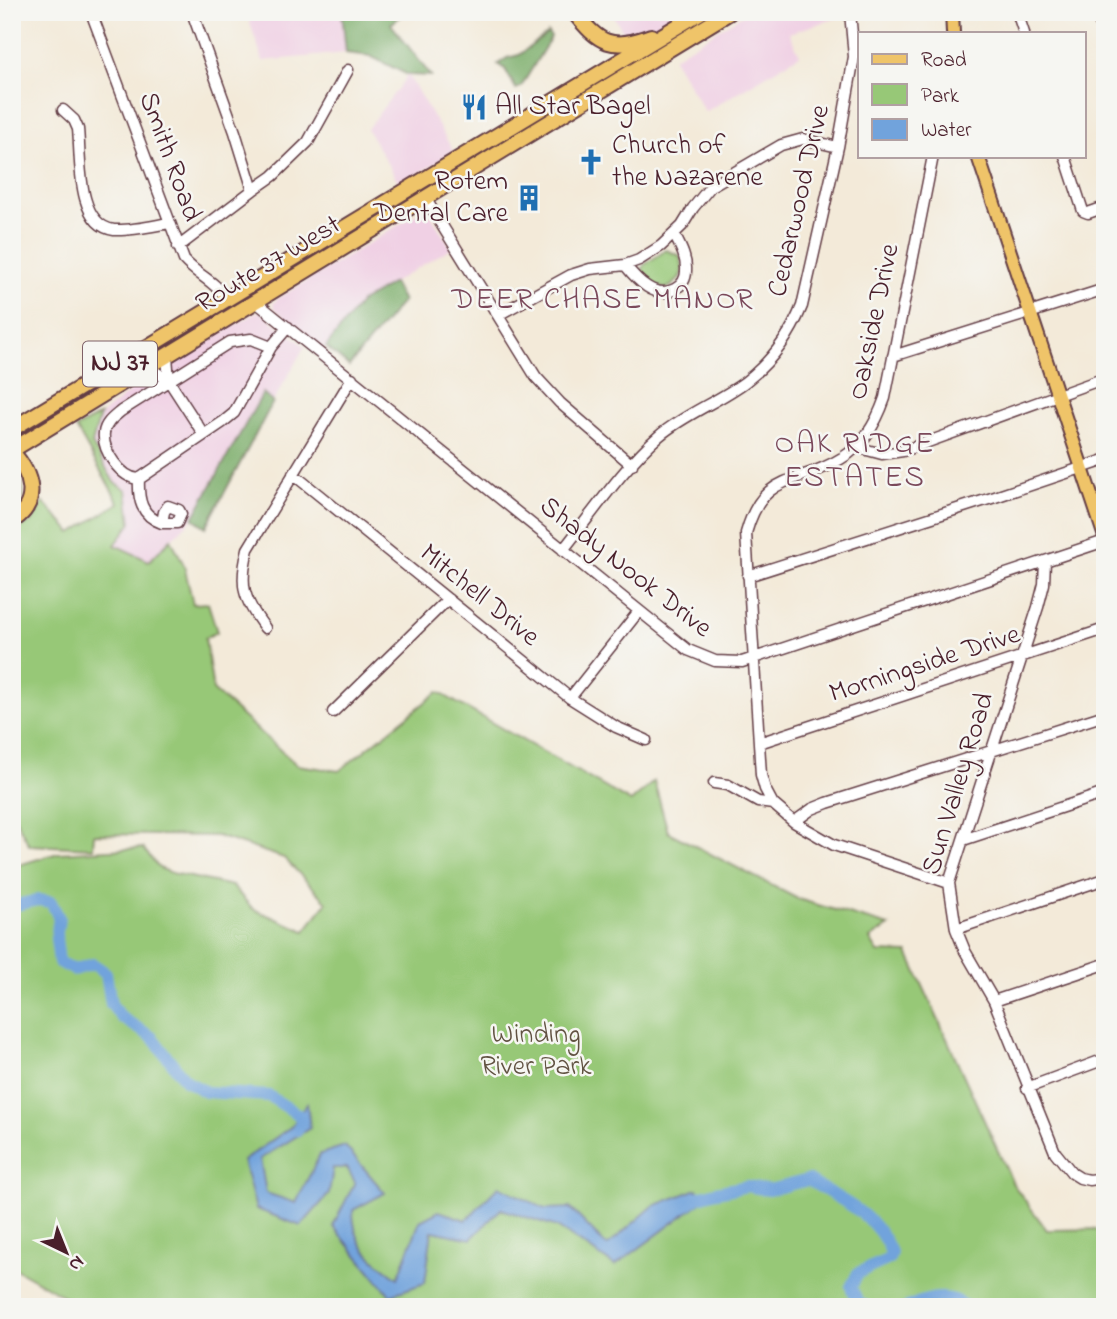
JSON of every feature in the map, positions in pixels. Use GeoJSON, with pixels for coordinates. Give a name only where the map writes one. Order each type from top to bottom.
{"type":"FeatureCollection","features":[{"type":"Feature","properties":{"kind":"highway"},"geometry":{"type":"LineString","coordinates":[[574,12],[591,34],[622,44],[682,24]]}},
{"type":"Feature","properties":{"kind":"highway","name":"Route 37 West"},"geometry":{"type":"LineString","coordinates":[[12,429],[701,12]]}},
{"type":"Feature","properties":{"kind":"highway","name":"Route 37 West"},"geometry":{"type":"LineString","coordinates":[[12,451],[730,12]]}},
{"type":"Feature","properties":{"kind":"highway"},"geometry":{"type":"LineString","coordinates":[[12,451],[29,481],[31,497],[25,511],[12,521]]}},
{"type":"Feature","properties":{"kind":"main road"},"geometry":{"type":"LineString","coordinates":[[952,12],[953,32]]}},
{"type":"Feature","properties":{"kind":"main road"},"geometry":{"type":"LineString","coordinates":[[979,158],[1105,539]]}},
{"type":"Feature","properties":{"kind":"street","name":"Smith Road"},"geometry":{"type":"LineString","coordinates":[[91,12],[178,247],[191,268],[219,286],[228,300]]}},
{"type":"Feature","properties":{"kind":"street"},"geometry":{"type":"LineString","coordinates":[[192,12],[254,190]]}},
{"type":"Feature","properties":{"kind":"street","name":"Cedarwood Drive"},"geometry":{"type":"LineString","coordinates":[[563,550],[657,437],[745,382],[787,338],[802,306],[838,147],[854,57],[850,12]]}},
{"type":"Feature","properties":{"kind":"street"},"geometry":{"type":"LineString","coordinates":[[1017,12],[1024,32]]}},
{"type":"Feature","properties":{"kind":"street"},"geometry":{"type":"LineString","coordinates":[[1096,12],[1105,37]]}},
{"type":"Feature","properties":{"kind":"street"},"geometry":{"type":"LineString","coordinates":[[178,247],[273,176],[308,142],[348,70]]}},
{"type":"Feature","properties":{"kind":"street"},"geometry":{"type":"LineString","coordinates":[[64,110],[74,120],[78,129],[85,202],[93,218],[102,226],[113,229],[169,223]]}},
{"type":"Feature","properties":{"kind":"street"},"geometry":{"type":"LineString","coordinates":[[498,315],[571,275],[590,269],[625,265],[645,256],[682,226],[711,186],[781,145],[803,139],[838,147]]}},
{"type":"Feature","properties":{"kind":"street","name":"Oakside Drive"},"geometry":{"type":"LineString","coordinates":[[773,804],[761,775],[746,533],[751,514],[758,502],[779,483],[844,458],[871,430],[879,416],[933,158]]}},
{"type":"Feature","properties":{"kind":"street"},"geometry":{"type":"LineString","coordinates":[[1066,158],[1085,213],[1105,207]]}},
{"type":"Feature","properties":{"kind":"street"},"geometry":{"type":"LineString","coordinates":[[425,198],[536,377],[550,393],[632,465]]}},
{"type":"Feature","properties":{"kind":"street"},"geometry":{"type":"LineString","coordinates":[[625,265],[650,289],[658,292],[676,288],[684,282],[687,268],[674,234]]}},
{"type":"Feature","properties":{"kind":"street"},"geometry":{"type":"LineString","coordinates":[[893,356],[1105,289]]}},
{"type":"Feature","properties":{"kind":"street","name":"Shady Nook Drive"},"geometry":{"type":"LineString","coordinates":[[256,302],[639,611],[688,650],[701,657],[721,662],[742,662],[1105,539]]}},
{"type":"Feature","properties":{"kind":"street"},"geometry":{"type":"LineString","coordinates":[[271,346],[251,339],[236,340],[121,411],[106,428],[104,438],[116,464],[128,477],[139,479],[234,413],[271,346],[288,327]]}},
{"type":"Feature","properties":{"kind":"street"},"geometry":{"type":"LineString","coordinates":[[167,356],[169,381]]}},
{"type":"Feature","properties":{"kind":"street"},"geometry":{"type":"LineString","coordinates":[[149,367],[169,381],[204,435]]}},
{"type":"Feature","properties":{"kind":"street"},"geometry":{"type":"LineString","coordinates":[[265,628],[249,607],[244,595],[242,578],[248,549],[352,378]]}},
{"type":"Feature","properties":{"kind":"street"},"geometry":{"type":"LineString","coordinates":[[856,447],[882,454],[903,451],[1105,378]]}},
{"type":"Feature","properties":{"kind":"street"},"geometry":{"type":"LineString","coordinates":[[748,576],[1105,460]]}},
{"type":"Feature","properties":{"kind":"street","name":"Mitchell Drive"},"geometry":{"type":"LineString","coordinates":[[293,474],[570,698],[616,727],[646,740]]}},
{"type":"Feature","properties":{"kind":"street"},"geometry":{"type":"LineString","coordinates":[[139,479],[138,494],[143,509],[162,523]]}},
{"type":"Feature","properties":{"kind":"street","name":"Sun Valley Road"},"geometry":{"type":"LineString","coordinates":[[1045,561],[1044,584],[1038,607],[949,883],[956,929],[965,951],[994,1001],[1055,1152],[1062,1163],[1080,1178],[1105,1178]]}},
{"type":"Feature","properties":{"kind":"street"},"geometry":{"type":"LineString","coordinates":[[333,712],[448,599]]}},
{"type":"Feature","properties":{"kind":"street"},"geometry":{"type":"LineString","coordinates":[[570,698],[639,611]]}},
{"type":"Feature","properties":{"kind":"street","name":"Morningside Drive"},"geometry":{"type":"LineString","coordinates":[[759,743],[1105,629]]}},
{"type":"Feature","properties":{"kind":"street"},"geometry":{"type":"LineString","coordinates":[[794,822],[820,806],[1105,715]]}},
{"type":"Feature","properties":{"kind":"street"},"geometry":{"type":"LineString","coordinates":[[713,783],[728,785],[758,802],[773,804],[794,822],[834,845],[949,883]]}},
{"type":"Feature","properties":{"kind":"street"},"geometry":{"type":"LineString","coordinates":[[963,840],[1105,793]]}},
{"type":"Feature","properties":{"kind":"street"},"geometry":{"type":"LineString","coordinates":[[956,929],[1105,879]]}},
{"type":"Feature","properties":{"kind":"street"},"geometry":{"type":"LineString","coordinates":[[994,1001],[1105,964]]}},
{"type":"Feature","properties":{"kind":"street"},"geometry":{"type":"LineString","coordinates":[[1027,1088],[1105,1059]]}},
{"type":"Feature","properties":{"kind":"shaded area"},"geometry":{"type":"Polygon","coordinates":[[[246,12],[342,12],[346,53],[263,61],[246,12]]]}},
{"type":"Feature","properties":{"kind":"shaded area"},"geometry":{"type":"Polygon","coordinates":[[[611,12],[680,12],[642,35],[628,39],[611,12]]]}},
{"type":"Feature","properties":{"kind":"shaded area"},"geometry":{"type":"Polygon","coordinates":[[[747,12],[845,12],[846,15],[789,33],[800,55],[705,112],[673,58],[747,12]]]}},
{"type":"Feature","properties":{"kind":"shaded area"},"geometry":{"type":"Polygon","coordinates":[[[408,75],[454,152],[400,185],[367,129],[408,75]]]}},
{"type":"Feature","properties":{"kind":"shaded area"},"geometry":{"type":"Polygon","coordinates":[[[425,211],[430,214],[451,248],[361,302],[324,349],[275,309],[273,304],[277,299],[425,211]]]}},
{"type":"Feature","properties":{"kind":"shaded area"},"geometry":{"type":"Polygon","coordinates":[[[259,311],[305,346],[273,402],[263,394],[193,518],[149,561],[114,545],[131,523],[114,482],[92,444],[101,415],[148,377],[259,311]]]}},
{"type":"Feature","properties":{"kind":"green space"},"geometry":{"type":"Polygon","coordinates":[[[342,12],[406,12],[391,24],[431,76],[408,75],[370,56],[346,53],[342,12]]]}},
{"type":"Feature","properties":{"kind":"green space"},"geometry":{"type":"Polygon","coordinates":[[[548,33],[551,37],[521,87],[516,89],[505,69],[498,64],[519,55],[548,33]]]}},
{"type":"Feature","properties":{"kind":"green space"},"geometry":{"type":"Polygon","coordinates":[[[666,250],[679,255],[682,271],[679,279],[666,289],[653,285],[642,273],[644,265],[666,250]]]}},
{"type":"Feature","properties":{"kind":"green space"},"geometry":{"type":"Polygon","coordinates":[[[393,283],[403,301],[349,366],[326,347],[361,302],[393,283]]]}},
{"type":"Feature","properties":{"kind":"green space"},"geometry":{"type":"Polygon","coordinates":[[[263,393],[273,402],[206,527],[193,518],[263,393]]]}},
{"type":"Feature","properties":{"kind":"green space","name":"Winding River Park"},"geometry":{"type":"Polygon","coordinates":[[[100,415],[92,444],[114,482],[127,490],[131,523],[115,545],[149,561],[171,539],[184,565],[193,604],[208,603],[217,632],[205,638],[213,690],[297,765],[339,771],[438,692],[631,802],[654,781],[668,832],[798,899],[889,926],[870,939],[878,952],[908,953],[1013,1184],[1047,1230],[1105,1229],[1105,1307],[83,1307],[12,1267],[12,867],[58,853],[143,848],[159,868],[232,886],[253,909],[305,931],[327,902],[284,858],[217,836],[94,834],[93,848],[29,845],[12,812],[12,532],[31,522],[43,502],[72,533],[119,503],[76,428],[100,415]]]}},
{"type":"Feature","properties":{"kind":"green space"},"geometry":{"type":"Polygon","coordinates":[[[12,466],[21,483],[22,495],[12,512],[12,466]]]}},
{"type":"Feature","properties":{"kind":"water"},"geometry":{"type":"Polygon","coordinates":[[[307,1103],[310,1128],[260,1159],[266,1193],[296,1203],[320,1154],[345,1146],[385,1193],[353,1210],[356,1233],[372,1258],[398,1278],[420,1221],[439,1211],[466,1220],[499,1186],[545,1209],[570,1208],[607,1246],[653,1206],[697,1189],[701,1202],[615,1266],[557,1227],[501,1209],[471,1239],[432,1231],[425,1283],[390,1295],[333,1226],[355,1182],[347,1168],[333,1168],[329,1194],[301,1226],[256,1209],[243,1161],[292,1126],[307,1103]]]}},
{"type":"Feature","properties":{"kind":"waterway"},"geometry":{"type":"LineString","coordinates":[[12,906],[38,900],[51,902],[59,918],[56,938],[59,962],[74,970],[93,964],[106,973],[111,1004],[122,1018],[152,1037],[186,1081],[206,1092],[269,1096],[299,1115],[302,1121],[297,1130]]}},
{"type":"Feature","properties":{"kind":"waterway"},"geometry":{"type":"LineString","coordinates":[[685,1206],[699,1197],[716,1192],[747,1186],[769,1190],[808,1180],[845,1201],[866,1217],[884,1238],[891,1252],[889,1259],[858,1273],[851,1287],[858,1302],[867,1307]]}},
{"type":"Feature","properties":{"kind":"waterway"},"geometry":{"type":"LineString","coordinates":[[908,1307],[938,1298],[952,1299],[966,1307]]}},
{"type":"Feature","properties":{"kind":"place","name":"All Star Bagel"},"geometry":{"type":"Point","coordinates":[474,107]}},
{"type":"Feature","properties":{"kind":"place","name":"Church of the Nazarene"},"geometry":{"type":"Point","coordinates":[591,162]}},
{"type":"Feature","properties":{"kind":"place","name":"Rotem Dental Care"},"geometry":{"type":"Point","coordinates":[529,198]}},
{"type":"Feature","properties":{"kind":"district","name":"DEER CHASE MANOR"},"geometry":{"type":"Point","coordinates":[603,301]}},
{"type":"Feature","properties":{"kind":"district","name":"OAK RIDGE ESTATES"},"geometry":{"type":"Point","coordinates":[855,462]}}]}
